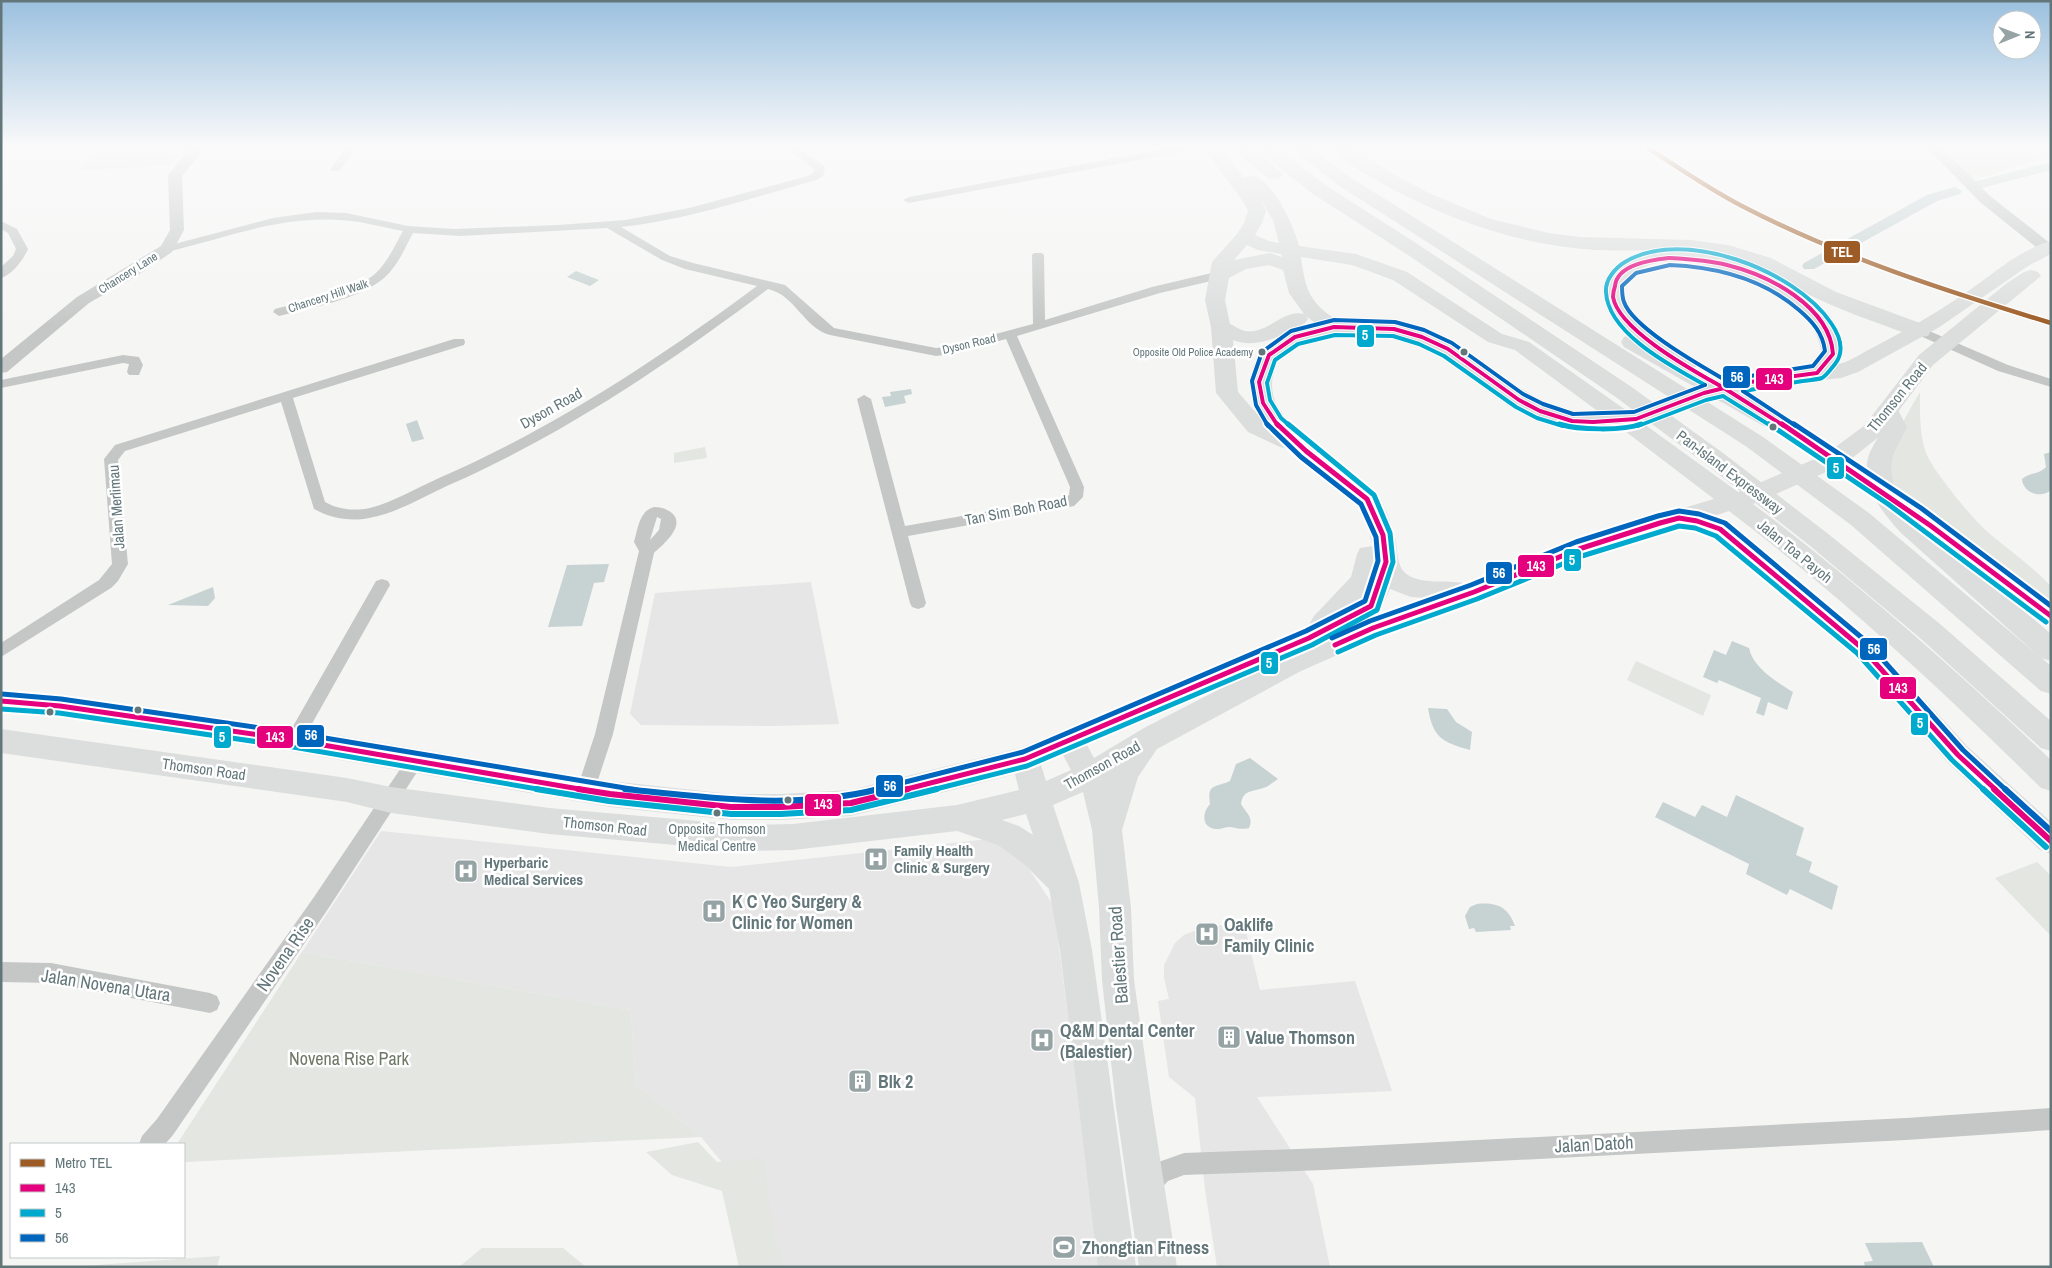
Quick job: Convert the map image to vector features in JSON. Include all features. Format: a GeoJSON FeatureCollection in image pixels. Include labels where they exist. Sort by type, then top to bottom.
{"type":"FeatureCollection","features":[{"type":"Feature","properties":{"kind":"highway"},"geometry":{"type":"LineString","coordinates":[[1324,207],[1405,254],[1522,346]]}},
{"type":"Feature","properties":{"kind":"highway","name":"Pan-Island Expressway"},"geometry":{"type":"LineString","coordinates":[[1343,207],[1405,254],[1625,393],[1715,459],[1818,539],[1930,631],[2051,739]]}},
{"type":"Feature","properties":{"kind":"highway"},"geometry":{"type":"LineString","coordinates":[[1393,207],[1798,436]]}},
{"type":"Feature","properties":{"kind":"highway"},"geometry":{"type":"LineString","coordinates":[[1407,207],[1755,442],[1860,519],[2051,684]]}},
{"type":"Feature","properties":{"kind":"highway"},"geometry":{"type":"LineString","coordinates":[[1446,207],[1477,221],[1508,231],[1541,238],[1580,242],[1675,244],[1726,251],[1762,262],[1800,289],[1928,325]]}},
{"type":"Feature","properties":{"kind":"highway"},"geometry":{"type":"LineString","coordinates":[[1888,411],[1895,427],[1881,457],[1880,481],[1893,508],[1910,527],[2051,650]]}},
{"type":"Feature","properties":{"kind":"main road"},"geometry":{"type":"LineString","coordinates":[[1255,207],[1257,211],[1253,223],[1244,237],[1222,262],[1215,300],[1220,327],[1227,393],[1281,453],[1316,474],[1350,500],[1360,518],[1371,548],[1363,581],[1309,638]]}},
{"type":"Feature","properties":{"kind":"main road"},"geometry":{"type":"LineString","coordinates":[[1220,327],[1242,338],[1268,334],[1294,322],[1298,281],[1286,228],[1274,207]]}},
{"type":"Feature","properties":{"kind":"main road"},"geometry":{"type":"LineString","coordinates":[[1244,237],[1265,246],[1298,281],[1334,327]]}},
{"type":"Feature","properties":{"kind":"main road"},"geometry":{"type":"LineString","coordinates":[[1,700],[60,706],[294,740],[610,794],[741,807],[851,804],[1025,759],[1309,638],[1371,606],[1386,562],[1383,535],[1367,499],[1306,451],[1275,423],[1263,403],[1260,382],[1268,356],[1295,337],[1334,327],[1394,328],[1422,337],[1448,349],[1519,400],[1540,411],[1572,421],[1593,422],[1636,419],[1704,393],[1743,383],[1840,371],[1851,367],[1928,325],[2014,266],[2049,253]]}},
{"type":"Feature","properties":{"kind":"main road","name":"Thomson Road"},"geometry":{"type":"LineString","coordinates":[[1,742],[347,790],[391,800],[568,823],[745,838],[793,837],[951,818],[1036,800],[1089,776],[1154,736],[1290,665],[1347,639],[1474,592],[1601,541],[1746,498],[1818,467],[1840,455],[1872,431],[1926,360],[2014,287],[2049,253]]}},
{"type":"Feature","properties":{"kind":"main road"},"geometry":{"type":"LineString","coordinates":[[1298,281],[1318,264],[1345,258]]}},
{"type":"Feature","properties":{"kind":"main road","name":"Jalan Toa Payoh"},"geometry":{"type":"LineString","coordinates":[[1298,281],[1345,258],[1366,263],[1400,276],[1495,338],[1522,346],[1622,418],[1797,550],[1977,707],[2051,779]]}},
{"type":"Feature","properties":{"kind":"main road"},"geometry":{"type":"LineString","coordinates":[[1816,373],[1833,354],[1832,342],[1821,322],[1805,304],[1800,289],[1733,266],[1686,258],[1669,258],[1635,263],[1618,277],[1614,285],[1613,295],[1617,306],[1624,316],[1635,328],[1664,352],[1733,393],[1879,488],[1964,548],[2051,616]]}},
{"type":"Feature","properties":{"kind":"main road"},"geometry":{"type":"LineString","coordinates":[[1220,275],[1241,264],[1270,260],[1298,281]]}},
{"type":"Feature","properties":{"kind":"main road"},"geometry":{"type":"LineString","coordinates":[[1256,427],[1306,451]]}},
{"type":"Feature","properties":{"kind":"main road"},"geometry":{"type":"LineString","coordinates":[[1679,518],[1697,521],[1720,529],[1862,648],[1958,755],[2051,841]]}},
{"type":"Feature","properties":{"kind":"main road"},"geometry":{"type":"LineString","coordinates":[[1386,562],[1398,581],[1411,588],[1474,592]]}},
{"type":"Feature","properties":{"kind":"main road"},"geometry":{"type":"LineString","coordinates":[[1107,830],[1118,789],[1126,771],[1135,755],[1154,736]]}},
{"type":"Feature","properties":{"kind":"main road","name":"Balestier Road"},"geometry":{"type":"LineString","coordinates":[[1070,740],[1097,791],[1107,830],[1115,908],[1118,980],[1158,1267]]}},
{"type":"Feature","properties":{"kind":"main road"},"geometry":{"type":"LineString","coordinates":[[347,790],[370,752]]}},
{"type":"Feature","properties":{"kind":"main road"},"geometry":{"type":"LineString","coordinates":[[1025,759],[1036,800],[1064,883],[1076,950],[1118,1267]]}},
{"type":"Feature","properties":{"kind":"main road"},"geometry":{"type":"LineString","coordinates":[[894,792],[951,818],[1008,835],[1034,854],[1064,883]]}},
{"type":"Feature","properties":{"kind":"street","name":"Chancery Lane"},"geometry":{"type":"LineString","coordinates":[[1,368],[83,300],[167,249],[178,230],[176,207]]}},
{"type":"Feature","properties":{"kind":"street"},"geometry":{"type":"LineString","coordinates":[[167,249],[263,224],[311,216],[338,216],[410,229],[466,232],[609,225],[683,213],[704,207]]}},
{"type":"Feature","properties":{"kind":"street"},"geometry":{"type":"LineString","coordinates":[[1995,207],[2049,253]]}},
{"type":"Feature","properties":{"kind":"street"},"geometry":{"type":"LineString","coordinates":[[1,224],[13,230],[22,249],[18,258],[1,274]]}},
{"type":"Feature","properties":{"kind":"street","name":"Dyson Road"},"geometry":{"type":"LineString","coordinates":[[609,225],[666,258],[688,266],[767,284],[792,294],[820,325],[842,335],[936,352],[952,350],[1039,326],[1156,290],[1220,275]]}},
{"type":"Feature","properties":{"kind":"street","name":"Chancery Hill Walk"},"geometry":{"type":"LineString","coordinates":[[279,312],[355,289],[374,280],[388,266],[410,229]]}},
{"type":"Feature","properties":{"kind":"street"},"geometry":{"type":"LineString","coordinates":[[1038,256],[1039,326]]}},
{"type":"Feature","properties":{"kind":"street","name":"Dyson Road"},"geometry":{"type":"LineString","coordinates":[[286,396],[319,505],[330,512],[347,514],[370,513],[477,468],[620,389],[675,352],[767,284]]}},
{"type":"Feature","properties":{"kind":"street"},"geometry":{"type":"LineString","coordinates":[[1928,325],[1947,343],[2003,368],[2051,383]]}},
{"type":"Feature","properties":{"kind":"street","name":"Tan Sim Boh Road"},"geometry":{"type":"LineString","coordinates":[[899,532],[1069,502],[1076,497],[1077,487],[1010,334]]}},
{"type":"Feature","properties":{"kind":"street","name":"Jalan Merlimau"},"geometry":{"type":"LineString","coordinates":[[1,651],[105,584],[117,570],[120,564],[111,459],[116,452],[126,445],[459,342]]}},
{"type":"Feature","properties":{"kind":"street"},"geometry":{"type":"LineString","coordinates":[[1,384],[122,359],[134,360],[136,365],[134,372]]}},
{"type":"Feature","properties":{"kind":"street"},"geometry":{"type":"LineString","coordinates":[[864,399],[918,603]]}},
{"type":"Feature","properties":{"kind":"street"},"geometry":{"type":"LineString","coordinates":[[586,789],[604,734],[647,551]]}},
{"type":"Feature","properties":{"kind":"street"},"geometry":{"type":"LineString","coordinates":[[294,740],[382,585]]}},
{"type":"Feature","properties":{"kind":"street","name":"Novena Rise"},"geometry":{"type":"LineString","coordinates":[[151,1143],[166,1128],[391,800],[415,761]]}},
{"type":"Feature","properties":{"kind":"street","name":"Jalan Novena Utara"},"geometry":{"type":"LineString","coordinates":[[1,972],[51,973],[210,1002]]}},
{"type":"Feature","properties":{"kind":"street","name":"Jalan Datoh"},"geometry":{"type":"LineString","coordinates":[[1146,1188],[1161,1172],[1184,1164],[1323,1159],[1630,1142],[1906,1130],[2051,1119]]}},
{"type":"Feature","properties":{"kind":"shaded area"},"geometry":{"type":"Polygon","coordinates":[[[576,271],[599,280],[590,286],[567,277],[576,271]]]}},
{"type":"Feature","properties":{"kind":"shaded area"},"geometry":{"type":"Polygon","coordinates":[[[911,389],[912,394],[904,396],[906,403],[885,407],[882,397],[891,396],[890,392],[911,389]]]}},
{"type":"Feature","properties":{"kind":"shaded area"},"geometry":{"type":"Polygon","coordinates":[[[417,420],[424,439],[412,442],[406,424],[417,420]]]}},
{"type":"Feature","properties":{"kind":"shaded area"},"geometry":{"type":"Polygon","coordinates":[[[2051,452],[2051,490],[2042,494],[2029,491],[2023,484],[2022,479],[2043,470],[2046,467],[2044,454],[2051,452]]]}},
{"type":"Feature","properties":{"kind":"shaded area"},"geometry":{"type":"Polygon","coordinates":[[[609,564],[604,582],[594,583],[582,626],[548,627],[567,565],[609,564]]]}},
{"type":"Feature","properties":{"kind":"shaded area"},"geometry":{"type":"Polygon","coordinates":[[[811,582],[839,724],[776,726],[641,725],[630,714],[655,593],[811,582]]]}},
{"type":"Feature","properties":{"kind":"shaded area"},"geometry":{"type":"Polygon","coordinates":[[[213,587],[215,598],[208,606],[168,605],[213,587]]]}},
{"type":"Feature","properties":{"kind":"shaded area"},"geometry":{"type":"Polygon","coordinates":[[[1732,641],[1749,648],[1751,655],[1760,668],[1793,692],[1787,710],[1768,702],[1764,716],[1756,713],[1761,698],[1719,680],[1717,683],[1703,677],[1714,650],[1726,655],[1732,641]]]}},
{"type":"Feature","properties":{"kind":"shaded area"},"geometry":{"type":"Polygon","coordinates":[[[1428,708],[1447,709],[1456,722],[1472,732],[1470,750],[1452,744],[1440,737],[1433,726],[1428,708]]]}},
{"type":"Feature","properties":{"kind":"shaded area"},"geometry":{"type":"Polygon","coordinates":[[[1250,758],[1278,779],[1267,787],[1248,792],[1242,799],[1241,804],[1251,821],[1249,828],[1230,827],[1218,829],[1209,826],[1206,824],[1204,816],[1210,804],[1211,789],[1230,781],[1236,764],[1250,758]]]}},
{"type":"Feature","properties":{"kind":"shaded area"},"geometry":{"type":"Polygon","coordinates":[[[1736,795],[1804,828],[1796,855],[1812,862],[1809,872],[1838,886],[1832,910],[1790,889],[1787,895],[1746,874],[1749,864],[1655,817],[1663,802],[1695,817],[1702,805],[1727,817],[1736,795]]]}},
{"type":"Feature","properties":{"kind":"shaded area"},"geometry":{"type":"Polygon","coordinates":[[[381,831],[731,867],[989,839],[1016,850],[1054,906],[1099,1267],[755,1267],[736,1179],[701,1137],[636,1085],[631,1010],[302,952],[381,831]]]}},
{"type":"Feature","properties":{"kind":"shaded area"},"geometry":{"type":"Polygon","coordinates":[[[1477,904],[1490,904],[1501,907],[1509,914],[1515,926],[1510,926],[1511,930],[1476,932],[1474,928],[1469,929],[1465,916],[1470,907],[1477,904]]]}},
{"type":"Feature","properties":{"kind":"shaded area"},"geometry":{"type":"Polygon","coordinates":[[[1244,923],[1260,990],[1355,981],[1392,1091],[1257,1097],[1313,1184],[1330,1267],[1217,1267],[1205,1189],[1195,1098],[1169,1077],[1158,1001],[1169,999],[1164,978],[1164,965],[1175,943],[1184,935],[1204,927],[1244,923]]]}},
{"type":"Feature","properties":{"kind":"shaded area"},"geometry":{"type":"Polygon","coordinates":[[[1922,1242],[1934,1267],[1865,1267],[1864,1262],[1873,1261],[1865,1243],[1922,1242]]]}},
{"type":"Feature","properties":{"kind":"green space"},"geometry":{"type":"Polygon","coordinates":[[[1920,392],[1922,438],[1930,461],[1983,528],[2051,586],[2051,605],[1891,483],[1890,470],[1893,446],[1902,424],[1920,392]]]}},
{"type":"Feature","properties":{"kind":"green space"},"geometry":{"type":"Polygon","coordinates":[[[705,447],[707,458],[674,463],[674,453],[705,447]]]}},
{"type":"Feature","properties":{"kind":"green space"},"geometry":{"type":"Polygon","coordinates":[[[1636,661],[1711,695],[1703,716],[1627,680],[1636,661]]]}},
{"type":"Feature","properties":{"kind":"green space"},"geometry":{"type":"Polygon","coordinates":[[[2037,862],[2051,876],[2051,936],[1995,878],[2037,862]]]}},
{"type":"Feature","properties":{"kind":"green space","name":"Novena Rise Park"},"geometry":{"type":"Polygon","coordinates":[[[302,952],[631,1010],[636,1085],[701,1137],[185,1162],[185,1143],[178,1143],[302,952]]]}},
{"type":"Feature","properties":{"kind":"green space"},"geometry":{"type":"Polygon","coordinates":[[[698,1142],[717,1162],[763,1158],[774,1237],[784,1267],[739,1267],[722,1191],[672,1175],[646,1152],[698,1142]]]}},
{"type":"Feature","properties":{"kind":"green space"},"geometry":{"type":"Polygon","coordinates":[[[482,1248],[563,1248],[586,1267],[459,1267],[482,1248]]]}},
{"type":"Feature","properties":{"kind":"green space"},"geometry":{"type":"Polygon","coordinates":[[[220,1256],[217,1267],[83,1267],[83,1266],[220,1256]]]}},
{"type":"Feature","properties":{"kind":"waterway"},"geometry":{"type":"LineString","coordinates":[[1809,266],[1915,207]]}},
{"type":"Feature","properties":{"kind":"metro line","name":"TEL"},"geometry":{"type":"LineString","coordinates":[[1744,207],[1817,241],[1894,272],[2051,323]]}},
{"type":"Feature","properties":{"kind":"transit line","name":"5"},"geometry":{"type":"LineString","coordinates":[[1705,385],[1653,354],[1629,334],[1611,310],[1607,298],[1607,282],[1619,266],[1633,257],[1649,252],[1686,250],[1720,255],[1747,262],[1771,272],[1793,285],[1804,293],[1830,320],[1840,339],[1841,352],[1836,363],[1822,378],[1743,391]]}},
{"type":"Feature","properties":{"kind":"transit line","name":"143"},"geometry":{"type":"LineString","coordinates":[[1669,258],[1708,261],[1727,265],[1745,270],[1780,286],[1796,297],[1820,319],[1829,335],[1833,354],[1817,373],[1743,383],[1724,388],[1653,344],[1620,312],[1613,297],[1615,282],[1625,271],[1639,264],[1669,258]]}},
{"type":"Feature","properties":{"kind":"transit line","name":"56"},"geometry":{"type":"LineString","coordinates":[[1670,265],[1707,268],[1725,272],[1742,277],[1775,292],[1791,303],[1812,323],[1821,336],[1825,351],[1813,366],[1725,380],[1659,338],[1638,320],[1624,302],[1622,286],[1636,273],[1670,265]]}},
{"type":"Feature","properties":{"kind":"transit line","name":"56"},"geometry":{"type":"LineString","coordinates":[[2,694],[61,699],[295,733],[611,787],[731,800],[781,800],[850,796],[1023,752],[1306,631],[1365,601],[1378,561],[1376,537],[1361,504],[1301,457],[1270,429],[1256,405],[1252,381],[1262,352],[1291,331],[1334,320],[1395,322],[1424,330],[1452,343],[1523,394],[1543,404],[1573,414],[1634,412],[1705,385]]}},
{"type":"Feature","properties":{"kind":"transit line","name":"143"},"geometry":{"type":"LineString","coordinates":[[1,701],[60,706],[294,740],[610,794],[731,807],[781,807],[851,803],[1025,759],[1309,638],[1371,606],[1386,562],[1383,535],[1367,499],[1306,451],[1275,423],[1263,403],[1259,382],[1269,355],[1295,337],[1334,327],[1394,329],[1422,337],[1448,349],[1519,400],[1540,411],[1572,421],[1593,422],[1636,419],[1704,393],[1724,388]]}},
{"type":"Feature","properties":{"kind":"transit line","name":"5"},"geometry":{"type":"LineString","coordinates":[[1,709],[59,713],[293,747],[609,801],[731,814],[781,814],[851,810],[1027,766],[1312,645],[1377,610],[1393,562],[1390,533],[1374,495],[1311,445],[1281,418],[1270,400],[1267,383],[1275,360],[1298,344],[1335,335],[1393,336],[1419,344],[1444,356],[1516,407],[1537,418],[1571,428],[1594,429],[1637,426],[1706,400],[1723,396],[1807,449],[1888,504],[2046,622]]}},
{"type":"Feature","properties":{"kind":"transit line","name":"143"},"geometry":{"type":"LineString","coordinates":[[1724,388],[1808,441],[1891,497],[1972,555],[2051,616]]}},
{"type":"Feature","properties":{"kind":"transit line","name":"56"},"geometry":{"type":"LineString","coordinates":[[1743,391],[1921,508],[2051,606]]}},
{"type":"Feature","properties":{"kind":"transit line","name":"56"},"geometry":{"type":"LineString","coordinates":[[1332,638],[1370,621],[1471,585],[1576,542],[1679,511],[1699,514],[1725,523],[1867,642],[1963,750],[2051,831]]}},
{"type":"Feature","properties":{"kind":"transit line","name":"143"},"geometry":{"type":"LineString","coordinates":[[1335,645],[1373,628],[1474,592],[1579,549],[1679,518],[1697,521],[1720,529],[1862,648],[1958,755],[2051,841]]}},
{"type":"Feature","properties":{"kind":"transit line","name":"5"},"geometry":{"type":"LineString","coordinates":[[1338,652],[1376,635],[1477,599],[1582,556],[1679,526],[1695,528],[1716,536],[1857,653],[1952,760],[2046,847]]}},
{"type":"Feature","properties":{"kind":"place","name":"Opposite Old Police Academy"},"geometry":{"type":"Point","coordinates":[1262,352]}},
{"type":"Feature","properties":{"kind":"place","name":"Opposite Thomson Medical Centre"},"geometry":{"type":"Point","coordinates":[717,813]}},
{"type":"Feature","properties":{"kind":"place","name":"Family Health Clinic & Surgery"},"geometry":{"type":"Point","coordinates":[876,859]}},
{"type":"Feature","properties":{"kind":"place","name":"Hyperbaric Medical Services"},"geometry":{"type":"Point","coordinates":[466,871]}},
{"type":"Feature","properties":{"kind":"place","name":"K C Yeo Surgery & Clinic for Women"},"geometry":{"type":"Point","coordinates":[714,911]}},
{"type":"Feature","properties":{"kind":"place","name":"Oaklife Family Clinic"},"geometry":{"type":"Point","coordinates":[1207,934]}},
{"type":"Feature","properties":{"kind":"place","name":"Value Thomson"},"geometry":{"type":"Point","coordinates":[1229,1037]}},
{"type":"Feature","properties":{"kind":"place","name":"Q&M Dental Center (Balestier)"},"geometry":{"type":"Point","coordinates":[1042,1040]}},
{"type":"Feature","properties":{"kind":"place","name":"Blk 2"},"geometry":{"type":"Point","coordinates":[860,1081]}},
{"type":"Feature","properties":{"kind":"place","name":"Zhongtian Fitness"},"geometry":{"type":"Point","coordinates":[1064,1247]}}]}
